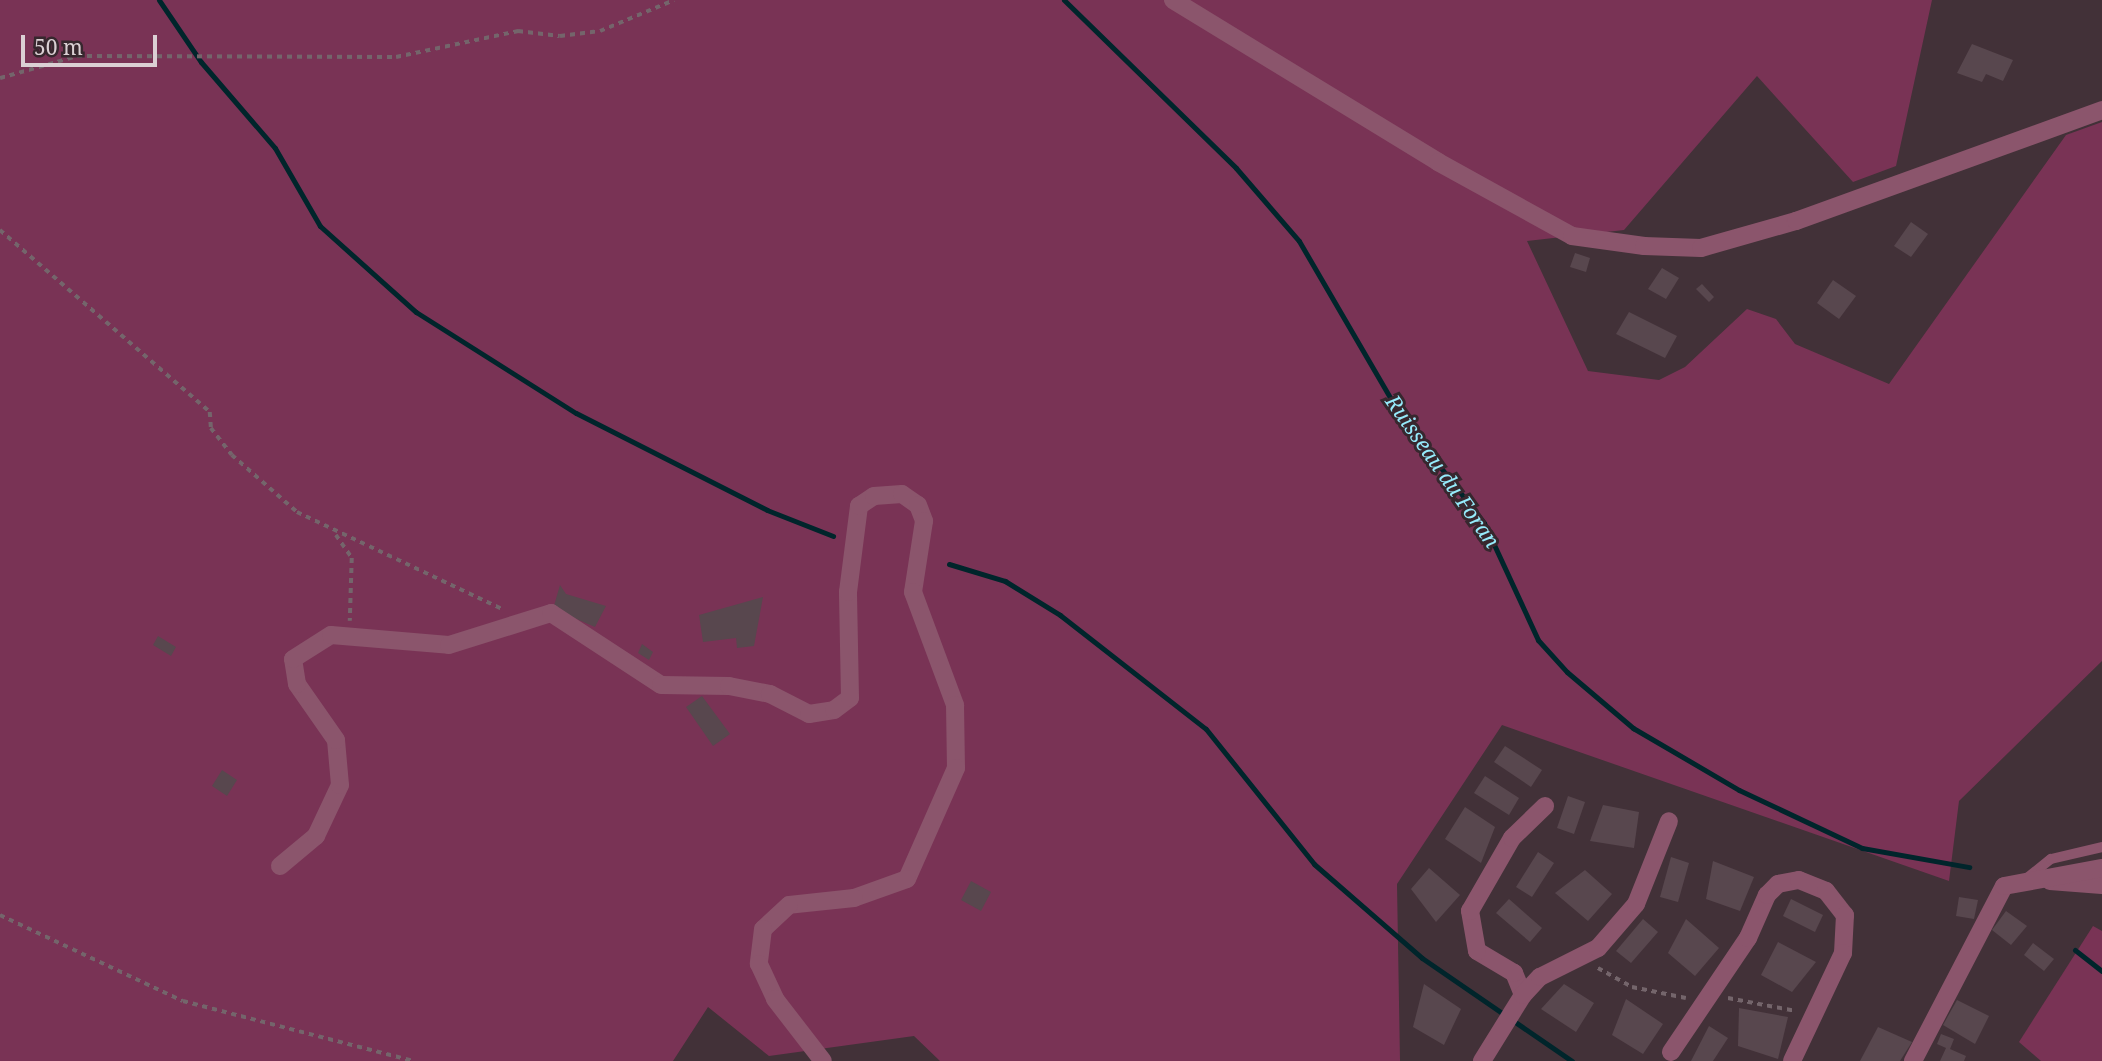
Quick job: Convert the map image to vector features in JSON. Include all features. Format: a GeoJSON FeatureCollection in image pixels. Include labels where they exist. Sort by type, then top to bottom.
{"type":"FeatureCollection","features":[{"type":"Feature","properties":{"kind":"street"},"geometry":{"type":"LineString","coordinates":[[1173,0],[1438,162],[1572,236],[1644,246],[1701,248],[1796,221],[2102,110]]}},
{"type":"Feature","properties":{"kind":"street"},"geometry":{"type":"LineString","coordinates":[[280,866],[316,836],[340,785],[336,740],[297,684],[293,659],[331,635],[449,645],[551,613],[661,685],[729,686],[770,694],[809,714],[834,710],[850,698],[848,592],[859,506],[874,496],[902,494],[918,505],[924,522],[913,592],[955,705],[956,768],[907,879],[854,898],[789,905],[763,929],[759,964],[775,999],[823,1061]]}},
{"type":"Feature","properties":{"kind":"street"},"geometry":{"type":"LineString","coordinates":[[1518,1002],[1514,973],[1477,951],[1470,911],[1512,838],[1545,806]]}},
{"type":"Feature","properties":{"kind":"street"},"geometry":{"type":"LineString","coordinates":[[1482,1061],[1518,1002],[1541,977],[1581,959],[1636,904],[1669,821]]}},
{"type":"Feature","properties":{"kind":"street"},"geometry":{"type":"LineString","coordinates":[[1913,1061],[2004,886],[2026,879],[2102,868]]}},
{"type":"Feature","properties":{"kind":"street"},"geometry":{"type":"LineString","coordinates":[[2026,879],[2102,885]]}},
{"type":"Feature","properties":{"kind":"street"},"geometry":{"type":"LineString","coordinates":[[1671,1052],[1778,884],[1800,880],[1826,891],[1845,915],[1843,953],[1792,1061]]}},
{"type":"Feature","properties":{"kind":"lane"},"geometry":{"type":"LineString","coordinates":[[2026,879],[2051,859],[2102,847]]}},
{"type":"Feature","properties":{"kind":"path"},"geometry":{"type":"LineString","coordinates":[[0,78],[77,56],[191,59],[396,57],[518,31],[560,36],[600,31],[674,0]]}},
{"type":"Feature","properties":{"kind":"path"},"geometry":{"type":"LineString","coordinates":[[0,230],[210,412],[211,428],[262,484],[335,533],[481,603],[532,619]]}},
{"type":"Feature","properties":{"kind":"path"},"geometry":{"type":"LineString","coordinates":[[335,533],[352,558],[351,637]]}},
{"type":"Feature","properties":{"kind":"path"},"geometry":{"type":"LineString","coordinates":[[0,915],[183,1001],[413,1061]]}},
{"type":"Feature","properties":{"kind":"path"},"geometry":{"type":"LineString","coordinates":[[1581,959],[1632,987],[1702,1000],[1757,1000],[1803,1013]]}},
{"type":"Feature","properties":{"kind":"shaded area"},"geometry":{"type":"Polygon","coordinates":[[[0,0],[1932,0],[1896,166],[1853,182],[1757,76],[1624,230],[1527,241],[1588,371],[1659,380],[1685,367],[1747,309],[1776,319],[1795,344],[1889,384],[2066,135],[2102,122],[2102,661],[1959,801],[1949,881],[1502,725],[1397,884],[1400,1061],[940,1061],[914,1036],[769,1056],[708,1007],[673,1061],[0,1061],[0,0]]]}},
{"type":"Feature","properties":{"kind":"shaded area"},"geometry":{"type":"Polygon","coordinates":[[[2093,926],[2102,931],[2102,1061],[2041,1061],[2019,1042],[2093,926]]]}},
{"type":"Feature","properties":{"kind":"building"},"geometry":{"type":"Polygon","coordinates":[[[1972,44],[2013,60],[2003,81],[1986,74],[1982,82],[1957,73],[1972,44]]]}},
{"type":"Feature","properties":{"kind":"building"},"geometry":{"type":"Polygon","coordinates":[[[1911,222],[1928,234],[1911,257],[1894,246],[1911,222]]]}},
{"type":"Feature","properties":{"kind":"building"},"geometry":{"type":"Polygon","coordinates":[[[1575,253],[1590,258],[1586,272],[1570,267],[1575,253]]]}},
{"type":"Feature","properties":{"kind":"building"},"geometry":{"type":"Polygon","coordinates":[[[1662,268],[1679,278],[1666,299],[1648,289],[1662,268]]]}},
{"type":"Feature","properties":{"kind":"building"},"geometry":{"type":"Polygon","coordinates":[[[1833,280],[1856,296],[1839,319],[1817,303],[1833,280]]]}},
{"type":"Feature","properties":{"kind":"building"},"geometry":{"type":"Polygon","coordinates":[[[1702,284],[1714,297],[1709,302],[1696,289],[1702,284]]]}},
{"type":"Feature","properties":{"kind":"building"},"geometry":{"type":"Polygon","coordinates":[[[1629,312],[1677,336],[1665,358],[1616,334],[1629,312]]]}},
{"type":"Feature","properties":{"kind":"building"},"geometry":{"type":"Polygon","coordinates":[[[560,585],[566,594],[606,606],[595,627],[553,609],[560,585]]]}},
{"type":"Feature","properties":{"kind":"building"},"geometry":{"type":"Polygon","coordinates":[[[763,597],[754,646],[737,648],[736,638],[703,642],[699,615],[763,597]]]}},
{"type":"Feature","properties":{"kind":"building"},"geometry":{"type":"Polygon","coordinates":[[[158,636],[176,647],[171,656],[153,645],[158,636]]]}},
{"type":"Feature","properties":{"kind":"building"},"geometry":{"type":"Polygon","coordinates":[[[642,644],[653,652],[649,660],[638,653],[642,644]]]}},
{"type":"Feature","properties":{"kind":"building"},"geometry":{"type":"Polygon","coordinates":[[[702,696],[730,734],[713,746],[686,707],[702,696]]]}},
{"type":"Feature","properties":{"kind":"building"},"geometry":{"type":"Polygon","coordinates":[[[1505,746],[1542,770],[1531,787],[1494,762],[1505,746]]]}},
{"type":"Feature","properties":{"kind":"building"},"geometry":{"type":"Polygon","coordinates":[[[222,770],[237,780],[227,796],[212,786],[222,770]]]}},
{"type":"Feature","properties":{"kind":"building"},"geometry":{"type":"Polygon","coordinates":[[[1485,776],[1519,798],[1509,815],[1474,793],[1485,776]]]}},
{"type":"Feature","properties":{"kind":"building"},"geometry":{"type":"Polygon","coordinates":[[[1568,796],[1585,802],[1574,834],[1557,828],[1568,796]]]}},
{"type":"Feature","properties":{"kind":"building"},"geometry":{"type":"Polygon","coordinates":[[[1603,805],[1639,812],[1634,848],[1590,841],[1603,805]]]}},
{"type":"Feature","properties":{"kind":"building"},"geometry":{"type":"Polygon","coordinates":[[[1465,807],[1495,827],[1481,863],[1445,839],[1465,807]]]}},
{"type":"Feature","properties":{"kind":"building"},"geometry":{"type":"Polygon","coordinates":[[[1538,852],[1554,863],[1532,897],[1516,887],[1538,852]]]}},
{"type":"Feature","properties":{"kind":"building"},"geometry":{"type":"Polygon","coordinates":[[[1671,857],[1689,863],[1678,902],[1660,897],[1671,857]]]}},
{"type":"Feature","properties":{"kind":"building"},"geometry":{"type":"Polygon","coordinates":[[[1713,861],[1754,877],[1740,911],[1706,899],[1713,861]]]}},
{"type":"Feature","properties":{"kind":"building"},"geometry":{"type":"Polygon","coordinates":[[[1429,868],[1460,895],[1436,922],[1411,889],[1429,868]]]}},
{"type":"Feature","properties":{"kind":"building"},"geometry":{"type":"Polygon","coordinates":[[[1585,870],[1612,894],[1588,921],[1555,893],[1585,870]]]}},
{"type":"Feature","properties":{"kind":"building"},"geometry":{"type":"Polygon","coordinates":[[[971,881],[991,892],[981,911],[961,900],[971,881]]]}},
{"type":"Feature","properties":{"kind":"building"},"geometry":{"type":"Polygon","coordinates":[[[1959,897],[1978,900],[1974,919],[1956,916],[1959,897]]]}},
{"type":"Feature","properties":{"kind":"building"},"geometry":{"type":"Polygon","coordinates":[[[1509,899],[1542,928],[1530,942],[1496,913],[1509,899]]]}},
{"type":"Feature","properties":{"kind":"building"},"geometry":{"type":"Polygon","coordinates":[[[1791,899],[1823,915],[1815,932],[1783,916],[1791,899]]]}},
{"type":"Feature","properties":{"kind":"building"},"geometry":{"type":"Polygon","coordinates":[[[2006,911],[2027,926],[2011,945],[1992,930],[2006,911]]]}},
{"type":"Feature","properties":{"kind":"building"},"geometry":{"type":"Polygon","coordinates":[[[1643,919],[1658,932],[1631,963],[1616,951],[1643,919]]]}},
{"type":"Feature","properties":{"kind":"building"},"geometry":{"type":"Polygon","coordinates":[[[1686,919],[1719,948],[1695,976],[1668,953],[1686,919]]]}},
{"type":"Feature","properties":{"kind":"building"},"geometry":{"type":"Polygon","coordinates":[[[1778,942],[1816,962],[1792,992],[1761,975],[1778,942]]]}},
{"type":"Feature","properties":{"kind":"building"},"geometry":{"type":"Polygon","coordinates":[[[2033,943],[2054,959],[2044,971],[2024,955],[2033,943]]]}},
{"type":"Feature","properties":{"kind":"building"},"geometry":{"type":"Polygon","coordinates":[[[1424,984],[1461,1009],[1444,1045],[1413,1027],[1424,984]]]}},
{"type":"Feature","properties":{"kind":"building"},"geometry":{"type":"Polygon","coordinates":[[[1564,984],[1594,1003],[1576,1032],[1541,1009],[1564,984]]]}},
{"type":"Feature","properties":{"kind":"building"},"geometry":{"type":"Polygon","coordinates":[[[1626,999],[1663,1024],[1643,1054],[1612,1035],[1626,999]]]}},
{"type":"Feature","properties":{"kind":"building"},"geometry":{"type":"Polygon","coordinates":[[[1957,1000],[1989,1016],[1975,1044],[1943,1025],[1957,1000]]]}},
{"type":"Feature","properties":{"kind":"building"},"geometry":{"type":"Polygon","coordinates":[[[1739,1008],[1788,1017],[1778,1059],[1738,1046],[1739,1008]]]}},
{"type":"Feature","properties":{"kind":"building"},"geometry":{"type":"Polygon","coordinates":[[[1709,1026],[1728,1038],[1713,1061],[1691,1061],[1709,1026]]]}},
{"type":"Feature","properties":{"kind":"building"},"geometry":{"type":"Polygon","coordinates":[[[1878,1027],[1912,1042],[1900,1061],[1860,1061],[1878,1027]]]}},
{"type":"Feature","properties":{"kind":"building"},"geometry":{"type":"Polygon","coordinates":[[[1941,1034],[1954,1039],[1950,1049],[1966,1056],[1964,1061],[1940,1061],[1946,1048],[1937,1044],[1941,1034]]]}},
{"type":"Feature","properties":{"kind":"waterway"},"geometry":{"type":"LineString","coordinates":[[159,0],[201,62],[275,148],[320,226],[416,312],[576,413],[767,510],[833,536]]}},
{"type":"Feature","properties":{"kind":"waterway","name":"Ruisseau du Foran"},"geometry":{"type":"LineString","coordinates":[[1064,0],[1236,168],[1299,241],[1402,418],[1484,523],[1538,640],[1567,672],[1633,728],[1739,790],[1862,848],[1969,867]]}},
{"type":"Feature","properties":{"kind":"waterway"},"geometry":{"type":"LineString","coordinates":[[949,564],[1005,581],[1060,615],[1206,729],[1314,864],[1422,958],[1572,1061]]}},
{"type":"Feature","properties":{"kind":"waterway","name":"Ruisseau du Foran"},"geometry":{"type":"LineString","coordinates":[[2075,950],[2102,971]]}}]}
